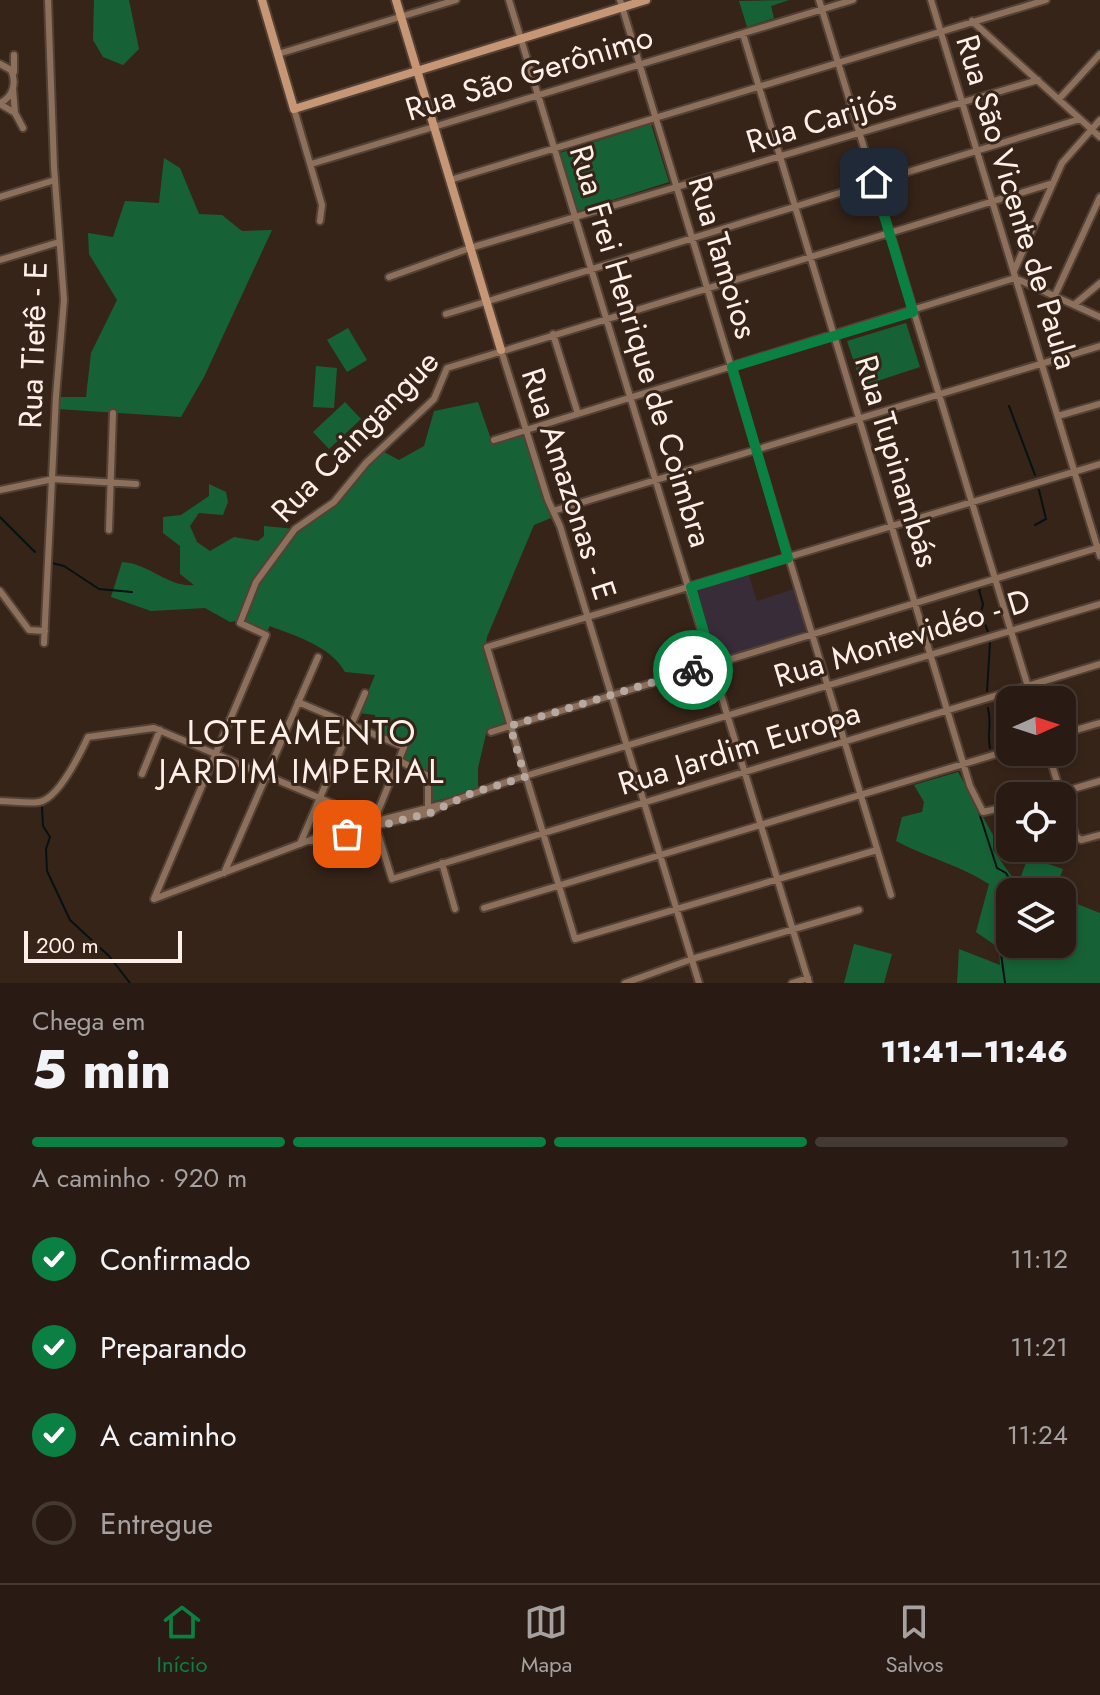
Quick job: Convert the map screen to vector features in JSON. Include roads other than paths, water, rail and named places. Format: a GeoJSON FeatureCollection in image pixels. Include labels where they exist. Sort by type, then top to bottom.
{"type":"FeatureCollection","features":[{"type":"Feature","properties":{"kind":"street","name":"Rua Tietê - E"},"geometry":{"type":"LineString","coordinates":[[44,643],[64,300],[55,180],[48,0]]}},
{"type":"Feature","properties":{"kind":"street"},"geometry":{"type":"LineString","coordinates":[[262,0],[322,205],[320,221]]}},
{"type":"Feature","properties":{"kind":"street","name":"Rua Amazonas - E"},"geometry":{"type":"LineString","coordinates":[[396,0],[486,302],[588,618],[699,983]]}},
{"type":"Feature","properties":{"kind":"street"},"geometry":{"type":"LineString","coordinates":[[278,54],[456,0]]}},
{"type":"Feature","properties":{"kind":"street","name":"Rua Frei Henrique de Coimbra"},"geometry":{"type":"LineString","coordinates":[[509,0],[691,587],[808,980]]}},
{"type":"Feature","properties":{"kind":"street"},"geometry":{"type":"LineString","coordinates":[[294,109],[621,4],[646,0]]}},
{"type":"Feature","properties":{"kind":"street"},"geometry":{"type":"LineString","coordinates":[[819,0],[1027,686]]}},
{"type":"Feature","properties":{"kind":"street","name":"Rua São Gerônimo"},"geometry":{"type":"LineString","coordinates":[[311,164],[853,0]]}},
{"type":"Feature","properties":{"kind":"street","name":"Rua São Vicente de Paula"},"geometry":{"type":"LineString","coordinates":[[931,0],[1100,556]]}},
{"type":"Feature","properties":{"kind":"street"},"geometry":{"type":"LineString","coordinates":[[450,180],[1046,0]]}},
{"type":"Feature","properties":{"kind":"street","name":"Rua Tamoios"},"geometry":{"type":"LineString","coordinates":[[621,4],[891,895]]}},
{"type":"Feature","properties":{"kind":"street"},"geometry":{"type":"LineString","coordinates":[[972,21],[1100,137]]}},
{"type":"Feature","properties":{"kind":"street","name":"Rua Tupinambás"},"geometry":{"type":"LineString","coordinates":[[743,34],[963,764],[983,812],[996,809]]}},
{"type":"Feature","properties":{"kind":"street"},"geometry":{"type":"LineString","coordinates":[[1059,99],[1100,54]]}},
{"type":"Feature","properties":{"kind":"street"},"geometry":{"type":"LineString","coordinates":[[14,76],[11,70],[0,64],[14,55],[15,113],[23,128]]}},
{"type":"Feature","properties":{"kind":"street","name":"Rua Carijós"},"geometry":{"type":"LineString","coordinates":[[389,277],[470,248],[1038,80]]}},
{"type":"Feature","properties":{"kind":"street"},"geometry":{"type":"LineString","coordinates":[[0,103],[8,100],[13,89]]}},
{"type":"Feature","properties":{"kind":"street"},"geometry":{"type":"LineString","coordinates":[[0,103],[15,113]]}},
{"type":"Feature","properties":{"kind":"street"},"geometry":{"type":"LineString","coordinates":[[446,314],[1080,119]]}},
{"type":"Feature","properties":{"kind":"street"},"geometry":{"type":"LineString","coordinates":[[1014,275],[1062,163],[1100,120]]}},
{"type":"Feature","properties":{"kind":"street"},"geometry":{"type":"LineString","coordinates":[[0,197],[55,180]]}},
{"type":"Feature","properties":{"kind":"street","name":"Rua Caingangue"},"geometry":{"type":"LineString","coordinates":[[216,753],[266,635],[240,623],[256,582],[295,529],[334,502],[366,463],[434,399],[447,368],[1053,183]]}},
{"type":"Feature","properties":{"kind":"street"},"geometry":{"type":"LineString","coordinates":[[1055,295],[1100,197]]}},
{"type":"Feature","properties":{"kind":"street"},"geometry":{"type":"LineString","coordinates":[[0,260],[59,242]]}},
{"type":"Feature","properties":{"kind":"street"},"geometry":{"type":"LineString","coordinates":[[494,440],[913,312],[1014,275],[1100,317]]}},
{"type":"Feature","properties":{"kind":"street"},"geometry":{"type":"LineString","coordinates":[[1075,304],[1100,283]]}},
{"type":"Feature","properties":{"kind":"street"},"geometry":{"type":"LineString","coordinates":[[553,334],[578,414]]}},
{"type":"Feature","properties":{"kind":"street"},"geometry":{"type":"LineString","coordinates":[[553,511],[1100,346]]}},
{"type":"Feature","properties":{"kind":"street"},"geometry":{"type":"LineString","coordinates":[[1058,416],[1100,404]]}},
{"type":"Feature","properties":{"kind":"street"},"geometry":{"type":"LineString","coordinates":[[109,530],[113,413]]}},
{"type":"Feature","properties":{"kind":"street"},"geometry":{"type":"LineString","coordinates":[[877,850],[575,939],[487,647],[1100,464]]}},
{"type":"Feature","properties":{"kind":"street"},"geometry":{"type":"LineString","coordinates":[[0,490],[53,479],[136,484]]}},
{"type":"Feature","properties":{"kind":"street"},"geometry":{"type":"LineString","coordinates":[[491,732],[1099,547]]}},
{"type":"Feature","properties":{"kind":"street"},"geometry":{"type":"LineString","coordinates":[[0,591],[29,630],[45,631]]}},
{"type":"Feature","properties":{"kind":"street","name":"Rua Montevidéo - D"},"geometry":{"type":"LineString","coordinates":[[374,824],[1100,604]]}},
{"type":"Feature","properties":{"kind":"street"},"geometry":{"type":"LineString","coordinates":[[224,873],[318,657]]}},
{"type":"Feature","properties":{"kind":"street","name":"Rua Jardim Europa"},"geometry":{"type":"LineString","coordinates":[[1027,686],[1100,664]]}},
{"type":"Feature","properties":{"kind":"street"},"geometry":{"type":"LineString","coordinates":[[299,845],[365,693]]}},
{"type":"Feature","properties":{"kind":"street","name":"Rua Jardim Europa"},"geometry":{"type":"LineString","coordinates":[[374,824],[392,879],[996,695]]}},
{"type":"Feature","properties":{"kind":"street"},"geometry":{"type":"LineString","coordinates":[[0,801],[37,803],[46,800],[71,769],[88,737],[157,729],[374,824],[404,747],[298,702]]}},
{"type":"Feature","properties":{"kind":"street"},"geometry":{"type":"LineString","coordinates":[[1076,730],[1100,723]]}},
{"type":"Feature","properties":{"kind":"street"},"geometry":{"type":"LineString","coordinates":[[142,774],[157,729]]}},
{"type":"Feature","properties":{"kind":"street","name":"Rua Montevidéo - D"},"geometry":{"type":"LineString","coordinates":[[216,753],[154,899],[311,841],[430,813],[444,804]]}},
{"type":"Feature","properties":{"kind":"street"},"geometry":{"type":"LineString","coordinates":[[484,908],[996,754]]}},
{"type":"Feature","properties":{"kind":"street"},"geometry":{"type":"LineString","coordinates":[[398,760],[428,776],[428,807]]}},
{"type":"Feature","properties":{"kind":"street"},"geometry":{"type":"LineString","coordinates":[[1076,790],[1100,781]]}},
{"type":"Feature","properties":{"kind":"street"},"geometry":{"type":"LineString","coordinates":[[1076,836],[1081,840],[1100,835]]}},
{"type":"Feature","properties":{"kind":"street"},"geometry":{"type":"LineString","coordinates":[[442,863],[455,909]]}},
{"type":"Feature","properties":{"kind":"street"},"geometry":{"type":"LineString","coordinates":[[625,982],[859,910]]}},
{"type":"Feature","properties":{"kind":"street"},"geometry":{"type":"LineString","coordinates":[[792,983],[808,980]]}},
{"type":"Feature","properties":{"kind":"waterway"},"geometry":{"type":"LineString","coordinates":[[1009,406],[1035,475]]}},
{"type":"Feature","properties":{"kind":"waterway"},"geometry":{"type":"LineString","coordinates":[[1035,525],[1046,519],[1039,490]]}},
{"type":"Feature","properties":{"kind":"waterway"},"geometry":{"type":"LineString","coordinates":[[0,517],[35,552]]}},
{"type":"Feature","properties":{"kind":"waterway"},"geometry":{"type":"LineString","coordinates":[[52,563],[64,566],[99,589],[132,592]]}},
{"type":"Feature","properties":{"kind":"waterway"},"geometry":{"type":"LineString","coordinates":[[983,586],[979,590],[983,604],[981,613],[988,632]]}},
{"type":"Feature","properties":{"kind":"waterway"},"geometry":{"type":"LineString","coordinates":[[987,691],[990,643]]}},
{"type":"Feature","properties":{"kind":"waterway"},"geometry":{"type":"LineString","coordinates":[[988,708],[990,748]]}},
{"type":"Feature","properties":{"kind":"waterway"},"geometry":{"type":"LineString","coordinates":[[976,803],[997,868],[1006,873],[1013,885],[1006,910],[996,917],[1005,983]]}},
{"type":"Feature","properties":{"kind":"waterway"},"geometry":{"type":"LineString","coordinates":[[42,807],[43,826],[50,837],[46,849],[47,871],[70,920],[109,956],[130,983]]}},
{"type":"Feature","properties":{"kind":"district","name":"LOTEAMENTO JARDIM IMPERIAL"},"geometry":{"type":"Point","coordinates":[302,752]}}]}
